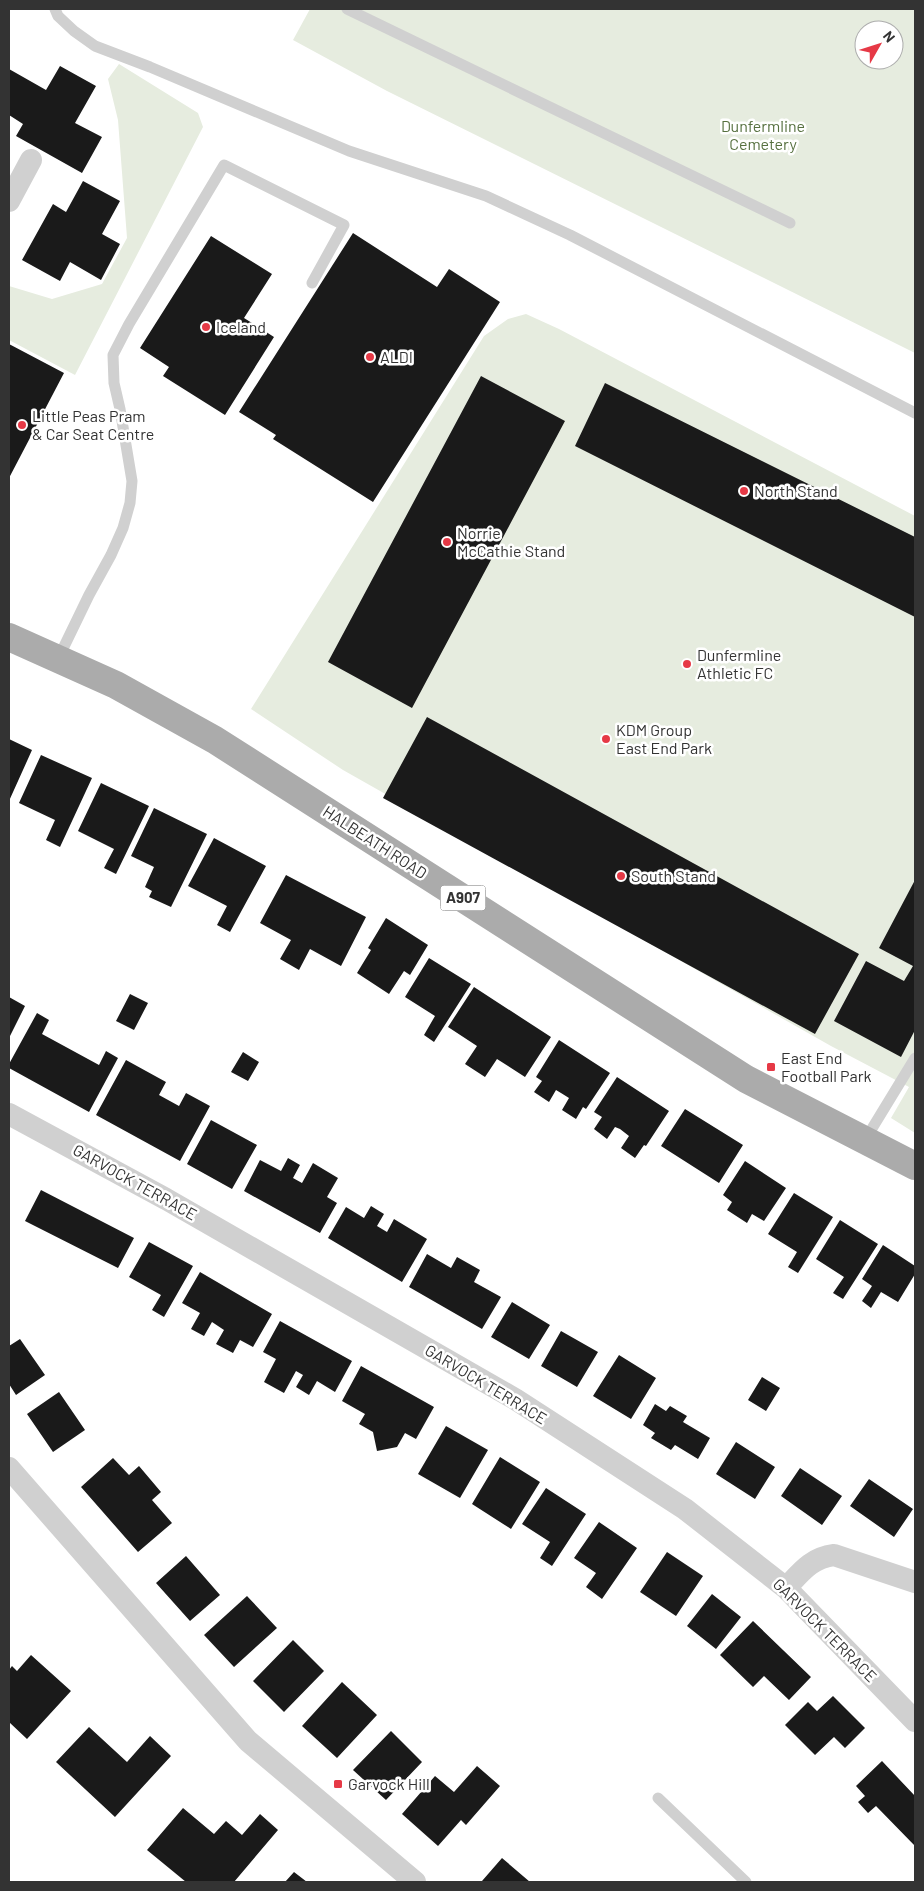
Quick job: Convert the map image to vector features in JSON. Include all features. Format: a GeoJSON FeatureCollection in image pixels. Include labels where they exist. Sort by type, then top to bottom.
{"type":"FeatureCollection","features":[{"type":"Feature","properties":{"kind":"main road","name":"HALBEATH ROAD"},"geometry":{"type":"LineString","coordinates":[[9,637],[116,685],[215,740],[746,1079],[915,1166]]}},
{"type":"Feature","properties":{"kind":"street"},"geometry":{"type":"LineString","coordinates":[[11,192],[31,160]]}},
{"type":"Feature","properties":{"kind":"street","name":"GARVOCK TERRACE"},"geometry":{"type":"LineString","coordinates":[[9,1114],[166,1199],[515,1399],[685,1509],[786,1588],[915,1721]]}},
{"type":"Feature","properties":{"kind":"street"},"geometry":{"type":"LineString","coordinates":[[9,1468],[248,1742],[415,1882]]}},
{"type":"Feature","properties":{"kind":"street"},"geometry":{"type":"LineString","coordinates":[[786,1588],[812,1561],[824,1556],[834,1555],[915,1582]]}},
{"type":"Feature","properties":{"kind":"lane"},"geometry":{"type":"LineString","coordinates":[[55,9],[58,16],[95,46],[350,151],[486,196],[570,235],[915,413]]}},
{"type":"Feature","properties":{"kind":"lane"},"geometry":{"type":"LineString","coordinates":[[347,9],[790,223]]}},
{"type":"Feature","properties":{"kind":"lane"},"geometry":{"type":"LineString","coordinates":[[58,659],[111,555],[123,528],[130,504],[132,481],[114,383],[112,355],[224,165],[344,224],[312,283]]}},
{"type":"Feature","properties":{"kind":"lane"},"geometry":{"type":"LineString","coordinates":[[865,1140],[915,1058]]}},
{"type":"Feature","properties":{"kind":"lane"},"geometry":{"type":"LineString","coordinates":[[658,1798],[746,1882]]}},
{"type":"Feature","properties":{"kind":"green space","name":"Dunfermline Cemetery"},"geometry":{"type":"Polygon","coordinates":[[[310,9],[915,9],[915,353],[387,91],[293,40],[310,9]]]}},
{"type":"Feature","properties":{"kind":"green space"},"geometry":{"type":"Polygon","coordinates":[[[119,64],[198,113],[203,127],[75,375],[9,340],[9,286],[52,299],[102,284],[127,238],[118,120],[108,79],[119,64]]]}},
{"type":"Feature","properties":{"kind":"green space","name":"KDM Group East End Park"},"geometry":{"type":"Polygon","coordinates":[[[526,314],[559,329],[915,516],[915,1133],[891,1118],[909,1087],[831,1046],[343,770],[251,709],[484,336],[508,319],[526,314]]]}},
{"type":"Feature","properties":{"kind":"building"},"geometry":{"type":"Polygon","coordinates":[[[60,66],[96,86],[75,123],[102,137],[82,173],[16,136],[23,124],[9,115],[9,69],[46,90],[60,66]]]}},
{"type":"Feature","properties":{"kind":"building"},"geometry":{"type":"Polygon","coordinates":[[[83,181],[120,201],[102,234],[120,244],[101,280],[70,262],[60,281],[22,260],[53,204],[66,212],[83,181]]]}},
{"type":"Feature","properties":{"kind":"building","name":"ALDI"},"geometry":{"type":"Polygon","coordinates":[[[353,233],[437,287],[449,269],[500,302],[373,502],[273,439],[276,435],[239,412],[353,233]]]}},
{"type":"Feature","properties":{"kind":"building","name":"Iceland"},"geometry":{"type":"Polygon","coordinates":[[[211,236],[272,274],[244,318],[274,337],[225,415],[163,376],[169,367],[140,348],[211,236]]]}},
{"type":"Feature","properties":{"kind":"building","name":"Little Peas Pram & Car Seat Centre"},"geometry":{"type":"Polygon","coordinates":[[[9,344],[64,373],[9,478],[9,344]]]}},
{"type":"Feature","properties":{"kind":"building","name":"Norrie McCathie Stand"},"geometry":{"type":"Polygon","coordinates":[[[481,376],[565,421],[412,708],[328,662],[481,376]]]}},
{"type":"Feature","properties":{"kind":"building","name":"North Stand"},"geometry":{"type":"Polygon","coordinates":[[[605,383],[915,537],[915,617],[575,446],[605,383]]]}},
{"type":"Feature","properties":{"kind":"building","name":"South Stand"},"geometry":{"type":"Polygon","coordinates":[[[427,717],[859,954],[815,1034],[383,798],[427,717]]]}},
{"type":"Feature","properties":{"kind":"building"},"geometry":{"type":"Polygon","coordinates":[[[9,739],[32,750],[9,801],[9,739]]]}},
{"type":"Feature","properties":{"kind":"building"},"geometry":{"type":"Polygon","coordinates":[[[41,755],[92,778],[60,847],[46,840],[55,820],[19,803],[41,755]]]}},
{"type":"Feature","properties":{"kind":"building"},"geometry":{"type":"Polygon","coordinates":[[[101,783],[149,806],[116,874],[104,868],[114,849],[78,831],[101,783]]]}},
{"type":"Feature","properties":{"kind":"building"},"geometry":{"type":"Polygon","coordinates":[[[154,808],[207,834],[171,907],[149,897],[152,891],[145,887],[154,867],[131,856],[154,808]]]}},
{"type":"Feature","properties":{"kind":"building"},"geometry":{"type":"Polygon","coordinates":[[[214,838],[266,866],[230,932],[217,925],[227,906],[188,886],[214,838]]]}},
{"type":"Feature","properties":{"kind":"building"},"geometry":{"type":"Polygon","coordinates":[[[286,875],[366,917],[341,966],[310,949],[299,970],[280,959],[291,940],[260,923],[286,875]]]}},
{"type":"Feature","properties":{"kind":"building"},"geometry":{"type":"Polygon","coordinates":[[[915,880],[915,1030],[901,1057],[834,1021],[866,961],[904,981],[913,966],[879,948],[915,880]]]}},
{"type":"Feature","properties":{"kind":"building"},"geometry":{"type":"Polygon","coordinates":[[[386,918],[428,945],[410,975],[404,971],[389,994],[357,973],[371,950],[368,948],[386,918]]]}},
{"type":"Feature","properties":{"kind":"building"},"geometry":{"type":"Polygon","coordinates":[[[429,958],[471,984],[434,1042],[424,1035],[435,1016],[405,997],[429,958]]]}},
{"type":"Feature","properties":{"kind":"building"},"geometry":{"type":"Polygon","coordinates":[[[474,987],[551,1037],[525,1077],[497,1059],[485,1077],[465,1064],[477,1046],[448,1027],[474,987]]]}},
{"type":"Feature","properties":{"kind":"building"},"geometry":{"type":"Polygon","coordinates":[[[130,994],[148,1003],[134,1030],[116,1021],[130,994]]]}},
{"type":"Feature","properties":{"kind":"building"},"geometry":{"type":"Polygon","coordinates":[[[9,997],[25,1006],[9,1038],[9,997]]]}},
{"type":"Feature","properties":{"kind":"building"},"geometry":{"type":"Polygon","coordinates":[[[37,1013],[49,1020],[42,1034],[99,1065],[106,1051],[118,1058],[89,1112],[9,1068],[9,1064],[37,1013]]]}},
{"type":"Feature","properties":{"kind":"building"},"geometry":{"type":"Polygon","coordinates":[[[559,1040],[610,1073],[586,1109],[583,1107],[576,1119],[562,1110],[569,1098],[556,1090],[549,1102],[534,1092],[542,1081],[536,1077],[559,1040]]]}},
{"type":"Feature","properties":{"kind":"building"},"geometry":{"type":"Polygon","coordinates":[[[243,1052],[259,1062],[248,1081],[231,1072],[243,1052]]]}},
{"type":"Feature","properties":{"kind":"building"},"geometry":{"type":"Polygon","coordinates":[[[126,1060],[166,1082],[159,1095],[179,1106],[186,1093],[210,1106],[180,1161],[96,1115],[126,1060]]]}},
{"type":"Feature","properties":{"kind":"building"},"geometry":{"type":"Polygon","coordinates":[[[617,1077],[669,1111],[646,1146],[644,1145],[635,1158],[621,1148],[629,1136],[620,1129],[615,1127],[607,1139],[594,1129],[602,1117],[594,1112],[617,1077]]]}},
{"type":"Feature","properties":{"kind":"building"},"geometry":{"type":"Polygon","coordinates":[[[685,1109],[743,1145],[719,1183],[661,1146],[685,1109]]]}},
{"type":"Feature","properties":{"kind":"building"},"geometry":{"type":"Polygon","coordinates":[[[211,1120],[257,1145],[232,1189],[187,1164],[211,1120]]]}},
{"type":"Feature","properties":{"kind":"building"},"geometry":{"type":"Polygon","coordinates":[[[288,1158],[300,1165],[293,1178],[302,1183],[313,1163],[338,1178],[327,1197],[337,1203],[320,1233],[244,1191],[260,1160],[281,1171],[288,1158]]]}},
{"type":"Feature","properties":{"kind":"building"},"geometry":{"type":"Polygon","coordinates":[[[745,1161],[786,1188],[764,1221],[752,1214],[747,1223],[727,1210],[732,1202],[723,1195],[745,1161]]]}},
{"type":"Feature","properties":{"kind":"building"},"geometry":{"type":"Polygon","coordinates":[[[41,1190],[134,1238],[118,1268],[25,1221],[41,1190]]]}},
{"type":"Feature","properties":{"kind":"building"},"geometry":{"type":"Polygon","coordinates":[[[794,1193],[833,1217],[798,1273],[788,1267],[797,1252],[768,1234],[794,1193]]]}},
{"type":"Feature","properties":{"kind":"building"},"geometry":{"type":"Polygon","coordinates":[[[371,1206],[384,1214],[377,1226],[387,1232],[394,1219],[427,1239],[402,1282],[328,1238],[346,1207],[364,1218],[371,1206]]]}},
{"type":"Feature","properties":{"kind":"building"},"geometry":{"type":"Polygon","coordinates":[[[840,1220],[878,1244],[843,1299],[833,1293],[844,1277],[816,1259],[840,1220]]]}},
{"type":"Feature","properties":{"kind":"building"},"geometry":{"type":"Polygon","coordinates":[[[149,1242],[193,1266],[164,1317],[152,1310],[161,1295],[129,1277],[149,1242]]]}},
{"type":"Feature","properties":{"kind":"building"},"geometry":{"type":"Polygon","coordinates":[[[883,1245],[915,1266],[915,1274],[898,1302],[881,1292],[871,1308],[862,1301],[872,1286],[862,1279],[883,1245]]]}},
{"type":"Feature","properties":{"kind":"building"},"geometry":{"type":"Polygon","coordinates":[[[427,1254],[451,1268],[457,1257],[480,1270],[474,1282],[501,1297],[482,1329],[409,1287],[427,1254]]]}},
{"type":"Feature","properties":{"kind":"building"},"geometry":{"type":"Polygon","coordinates":[[[200,1272],[272,1314],[253,1347],[240,1340],[233,1353],[216,1344],[224,1330],[212,1322],[204,1336],[191,1329],[200,1313],[182,1303],[200,1272]]]}},
{"type":"Feature","properties":{"kind":"building"},"geometry":{"type":"Polygon","coordinates":[[[512,1302],[550,1325],[529,1359],[491,1337],[512,1302]]]}},
{"type":"Feature","properties":{"kind":"building"},"geometry":{"type":"Polygon","coordinates":[[[280,1321],[352,1361],[335,1392],[317,1381],[309,1395],[296,1387],[303,1375],[296,1371],[284,1393],[264,1382],[276,1359],[263,1352],[280,1321]]]}},
{"type":"Feature","properties":{"kind":"building"},"geometry":{"type":"Polygon","coordinates":[[[561,1331],[598,1352],[577,1387],[541,1366],[561,1331]]]}},
{"type":"Feature","properties":{"kind":"building"},"geometry":{"type":"Polygon","coordinates":[[[20,1339],[45,1375],[16,1395],[9,1384],[9,1346],[20,1339]]]}},
{"type":"Feature","properties":{"kind":"building"},"geometry":{"type":"Polygon","coordinates":[[[619,1355],[656,1378],[631,1419],[593,1396],[619,1355]]]}},
{"type":"Feature","properties":{"kind":"building"},"geometry":{"type":"Polygon","coordinates":[[[361,1366],[434,1407],[416,1439],[405,1433],[397,1447],[377,1451],[373,1432],[359,1424],[365,1414],[342,1401],[361,1366]]]}},
{"type":"Feature","properties":{"kind":"building"},"geometry":{"type":"Polygon","coordinates":[[[762,1377],[780,1388],[766,1411],[748,1400],[762,1377]]]}},
{"type":"Feature","properties":{"kind":"building"},"geometry":{"type":"Polygon","coordinates":[[[59,1392],[85,1430],[53,1452],[27,1414],[59,1392]]]}},
{"type":"Feature","properties":{"kind":"building"},"geometry":{"type":"Polygon","coordinates":[[[655,1404],[666,1411],[670,1406],[687,1416],[683,1422],[710,1438],[698,1459],[675,1445],[671,1450],[651,1438],[655,1433],[643,1425],[655,1404]]]}},
{"type":"Feature","properties":{"kind":"building"},"geometry":{"type":"Polygon","coordinates":[[[446,1426],[488,1450],[460,1498],[418,1474],[446,1426]]]}},
{"type":"Feature","properties":{"kind":"building"},"geometry":{"type":"Polygon","coordinates":[[[736,1442],[775,1467],[755,1499],[716,1474],[736,1442]]]}},
{"type":"Feature","properties":{"kind":"building"},"geometry":{"type":"Polygon","coordinates":[[[500,1457],[540,1482],[511,1529],[472,1504],[500,1457]]]}},
{"type":"Feature","properties":{"kind":"building"},"geometry":{"type":"Polygon","coordinates":[[[113,1458],[129,1475],[139,1466],[161,1492],[152,1500],[172,1523],[138,1552],[81,1487],[113,1458]]]}},
{"type":"Feature","properties":{"kind":"building"},"geometry":{"type":"Polygon","coordinates":[[[800,1468],[842,1496],[822,1525],[781,1496],[800,1468]]]}},
{"type":"Feature","properties":{"kind":"building"},"geometry":{"type":"Polygon","coordinates":[[[869,1479],[913,1509],[894,1537],[850,1506],[869,1479]]]}},
{"type":"Feature","properties":{"kind":"building"},"geometry":{"type":"Polygon","coordinates":[[[546,1488],[586,1514],[552,1566],[540,1558],[550,1542],[522,1524],[546,1488]]]}},
{"type":"Feature","properties":{"kind":"building"},"geometry":{"type":"Polygon","coordinates":[[[599,1522],[637,1548],[602,1599],[586,1587],[596,1573],[574,1558],[599,1522]]]}},
{"type":"Feature","properties":{"kind":"building"},"geometry":{"type":"Polygon","coordinates":[[[667,1552],[703,1576],[676,1616],[640,1592],[667,1552]]]}},
{"type":"Feature","properties":{"kind":"building"},"geometry":{"type":"Polygon","coordinates":[[[186,1556],[220,1595],[190,1621],[156,1583],[186,1556]]]}},
{"type":"Feature","properties":{"kind":"building"},"geometry":{"type":"Polygon","coordinates":[[[712,1594],[741,1617],[716,1649],[687,1626],[712,1594]]]}},
{"type":"Feature","properties":{"kind":"building"},"geometry":{"type":"Polygon","coordinates":[[[247,1596],[277,1628],[234,1667],[204,1635],[247,1596]]]}},
{"type":"Feature","properties":{"kind":"building"},"geometry":{"type":"Polygon","coordinates":[[[753,1621],[811,1677],[789,1700],[764,1676],[753,1687],[720,1655],[753,1621]]]}},
{"type":"Feature","properties":{"kind":"building"},"geometry":{"type":"Polygon","coordinates":[[[293,1640],[324,1671],[284,1712],[253,1681],[293,1640]]]}},
{"type":"Feature","properties":{"kind":"building"},"geometry":{"type":"Polygon","coordinates":[[[31,1655],[71,1691],[27,1739],[9,1722],[9,1670],[12,1666],[17,1671],[31,1655]]]}},
{"type":"Feature","properties":{"kind":"building"},"geometry":{"type":"Polygon","coordinates":[[[342,1682],[377,1715],[337,1758],[302,1726],[342,1682]]]}},
{"type":"Feature","properties":{"kind":"building"},"geometry":{"type":"Polygon","coordinates":[[[833,1696],[865,1728],[845,1748],[834,1737],[815,1755],[785,1725],[808,1702],[817,1711],[833,1696]]]}},
{"type":"Feature","properties":{"kind":"building"},"geometry":{"type":"Polygon","coordinates":[[[89,1727],[127,1762],[150,1736],[171,1756],[115,1817],[56,1762],[89,1727]]]}},
{"type":"Feature","properties":{"kind":"building"},"geometry":{"type":"Polygon","coordinates":[[[391,1731],[422,1762],[386,1800],[353,1770],[391,1731]]]}},
{"type":"Feature","properties":{"kind":"building"},"geometry":{"type":"Polygon","coordinates":[[[882,1761],[915,1796],[915,1846],[876,1806],[868,1813],[858,1802],[865,1796],[856,1786],[882,1761]]]}},
{"type":"Feature","properties":{"kind":"building"},"geometry":{"type":"Polygon","coordinates":[[[477,1766],[500,1786],[466,1825],[461,1820],[438,1846],[402,1814],[435,1776],[454,1792],[477,1766]]]}},
{"type":"Feature","properties":{"kind":"building"},"geometry":{"type":"Polygon","coordinates":[[[183,1808],[214,1834],[226,1821],[242,1835],[260,1814],[278,1830],[234,1882],[186,1882],[147,1850],[183,1808]]]}},
{"type":"Feature","properties":{"kind":"building"},"geometry":{"type":"Polygon","coordinates":[[[502,1858],[530,1882],[482,1881],[502,1858]]]}},
{"type":"Feature","properties":{"kind":"building"},"geometry":{"type":"Polygon","coordinates":[[[294,1872],[307,1882],[285,1882],[294,1872]]]}},
{"type":"Feature","properties":{"kind":"place","name":"Iceland"},"geometry":{"type":"Point","coordinates":[206,327]}},
{"type":"Feature","properties":{"kind":"place","name":"ALDI"},"geometry":{"type":"Point","coordinates":[370,357]}},
{"type":"Feature","properties":{"kind":"place","name":"Little Peas Pram & Car Seat Centre"},"geometry":{"type":"Point","coordinates":[22,425]}},
{"type":"Feature","properties":{"kind":"place","name":"North Stand"},"geometry":{"type":"Point","coordinates":[744,491]}},
{"type":"Feature","properties":{"kind":"place","name":"Norrie McCathie Stand"},"geometry":{"type":"Point","coordinates":[447,542]}},
{"type":"Feature","properties":{"kind":"place","name":"Dunfermline Athletic FC"},"geometry":{"type":"Point","coordinates":[687,664]}},
{"type":"Feature","properties":{"kind":"place","name":"KDM Group East End Park"},"geometry":{"type":"Point","coordinates":[606,739]}},
{"type":"Feature","properties":{"kind":"place","name":"South Stand"},"geometry":{"type":"Point","coordinates":[621,876]}},
{"type":"Feature","properties":{"kind":"place","name":"East End Football Park"},"geometry":{"type":"Point","coordinates":[771,1067]}},
{"type":"Feature","properties":{"kind":"place","name":"Garvock Hill"},"geometry":{"type":"Point","coordinates":[338,1784]}}]}
